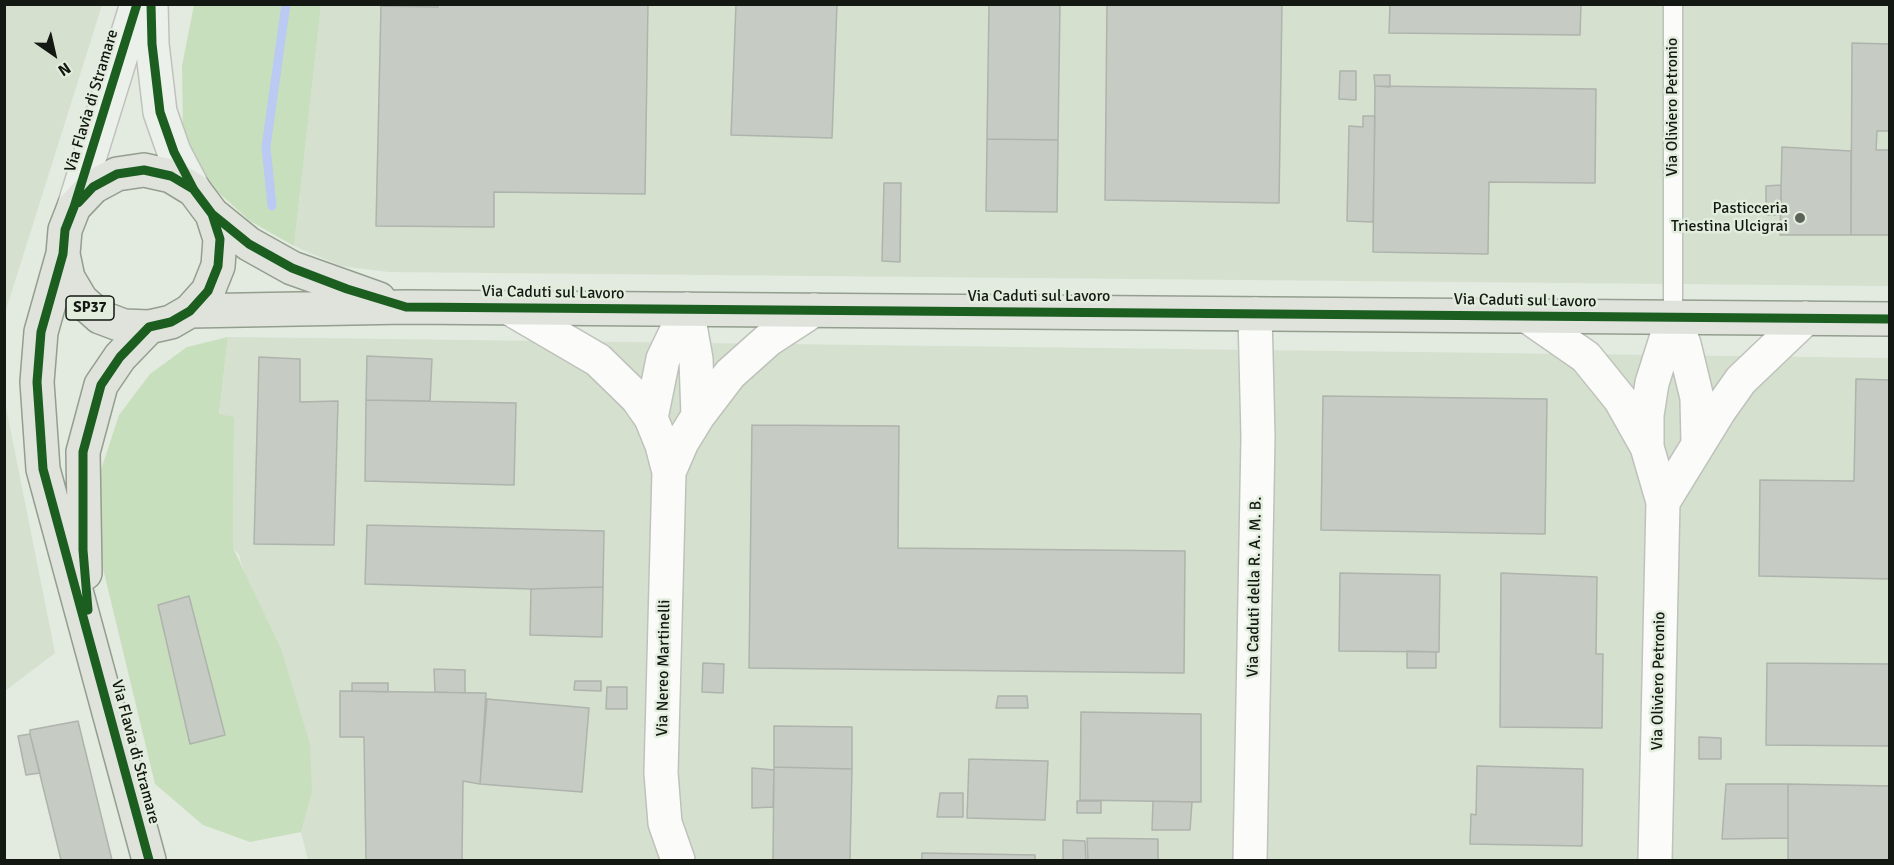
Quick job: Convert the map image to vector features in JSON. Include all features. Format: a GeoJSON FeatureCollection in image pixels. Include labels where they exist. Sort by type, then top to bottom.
{"type":"FeatureCollection","features":[{"type":"Feature","properties":{"kind":"main road","name":"Via Flavia di Stramare"},"geometry":{"type":"LineString","coordinates":[[137,4],[65,230],[63,254],[41,332],[37,382],[43,469],[149,861]]}},
{"type":"Feature","properties":{"kind":"main road","name":"Via Flavia di Stramare"},"geometry":{"type":"LineString","coordinates":[[63,254],[68,278],[81,300],[100,317],[123,326],[149,327],[171,322],[190,311],[208,291],[218,266],[220,239],[203,202],[174,152],[160,112],[152,44],[152,4]]}},
{"type":"Feature","properties":{"kind":"main road","name":"Via Flavia di Stramare"},"geometry":{"type":"LineString","coordinates":[[74,207],[93,187],[117,174],[144,170],[171,176],[203,202]]}},
{"type":"Feature","properties":{"kind":"main road","name":"Via Caduti sul Lavoro"},"geometry":{"type":"LineString","coordinates":[[203,202],[249,244],[292,268],[347,289],[406,307]]}},
{"type":"Feature","properties":{"kind":"main road","name":"Via Caduti sul Lavoro"},"geometry":{"type":"LineString","coordinates":[[190,311],[406,307],[1890,319]]}},
{"type":"Feature","properties":{"kind":"main road","name":"Via Flavia di Stramare"},"geometry":{"type":"LineString","coordinates":[[92,652],[83,550],[83,452],[101,386],[120,357],[149,327]]}},
{"type":"Feature","properties":{"kind":"street","name":"Via Nereo Martinelli"},"geometry":{"type":"LineString","coordinates":[[509,308],[598,360],[632,392],[651,418],[662,445],[669,472],[661,773],[665,823],[678,861]]}},
{"type":"Feature","properties":{"kind":"street"},"geometry":{"type":"LineString","coordinates":[[687,309],[697,368],[698,416]]}},
{"type":"Feature","properties":{"kind":"street"},"geometry":{"type":"LineString","coordinates":[[651,418],[663,359],[687,309]]}},
{"type":"Feature","properties":{"kind":"street","name":"Via Nereo Martinelli"},"geometry":{"type":"LineString","coordinates":[[669,472],[682,442],[713,394],[748,357],[768,340],[814,310]]}},
{"type":"Feature","properties":{"kind":"street","name":"Via Caduti della R. A. M. B."},"geometry":{"type":"LineString","coordinates":[[1250,861],[1258,436],[1255,314]]}},
{"type":"Feature","properties":{"kind":"street","name":"Via Oliviero Petronio"},"geometry":{"type":"LineString","coordinates":[[1527,316],[1586,357],[1620,399],[1647,447],[1663,502],[1655,861]]}},
{"type":"Feature","properties":{"kind":"street","name":"Via Oliviero Petronio"},"geometry":{"type":"LineString","coordinates":[[1673,317],[1684,344],[1697,398],[1698,444]]}},
{"type":"Feature","properties":{"kind":"street","name":"Via Oliviero Petronio"},"geometry":{"type":"LineString","coordinates":[[1647,447],[1647,415],[1652,382],[1673,317]]}},
{"type":"Feature","properties":{"kind":"street","name":"Via Oliviero Petronio"},"geometry":{"type":"LineString","coordinates":[[1663,502],[1741,380],[1806,318]]}},
{"type":"Feature","properties":{"kind":"lane","name":"Via Oliviero Petronio"},"geometry":{"type":"LineString","coordinates":[[1673,4],[1673,317]]}},
{"type":"Feature","properties":{"kind":"shaded area"},"geometry":{"type":"Polygon","coordinates":[[[4,5],[102,5],[5,313],[4,5]]]}},
{"type":"Feature","properties":{"kind":"shaded area"},"geometry":{"type":"Polygon","coordinates":[[[321,5],[1889,5],[1889,286],[389,272],[341,266],[294,246],[321,5]]]}},
{"type":"Feature","properties":{"kind":"shaded area"},"geometry":{"type":"Polygon","coordinates":[[[228,337],[1889,358],[1889,860],[308,860],[301,832],[312,793],[239,555],[233,548],[234,417],[219,415],[228,337]]]}},
{"type":"Feature","properties":{"kind":"shaded area"},"geometry":{"type":"Polygon","coordinates":[[[4,397],[55,653],[5,691],[4,691],[4,397]]]}},
{"type":"Feature","properties":{"kind":"green space"},"geometry":{"type":"Polygon","coordinates":[[[194,5],[321,5],[294,246],[250,221],[209,184],[183,130],[182,66],[194,5]]]}},
{"type":"Feature","properties":{"kind":"green space"},"geometry":{"type":"Polygon","coordinates":[[[228,337],[219,414],[234,417],[233,548],[281,649],[310,744],[312,793],[301,832],[250,842],[203,825],[155,784],[100,556],[99,476],[119,415],[150,374],[187,347],[228,337]]]}},
{"type":"Feature","properties":{"kind":"building"},"geometry":{"type":"Polygon","coordinates":[[[438,4],[648,4],[645,194],[494,192],[494,227],[376,226],[381,6],[438,7],[438,4]]]}},
{"type":"Feature","properties":{"kind":"building"},"geometry":{"type":"Polygon","coordinates":[[[736,4],[837,4],[832,138],[731,135],[736,4]]]}},
{"type":"Feature","properties":{"kind":"building"},"geometry":{"type":"Polygon","coordinates":[[[989,4],[1060,4],[1058,140],[987,139],[989,4]]]}},
{"type":"Feature","properties":{"kind":"building"},"geometry":{"type":"Polygon","coordinates":[[[1107,4],[1282,4],[1279,203],[1105,200],[1107,4]]]}},
{"type":"Feature","properties":{"kind":"building"},"geometry":{"type":"Polygon","coordinates":[[[1390,4],[1581,4],[1580,35],[1389,33],[1390,4]]]}},
{"type":"Feature","properties":{"kind":"building"},"geometry":{"type":"Polygon","coordinates":[[[1852,43],[1890,44],[1890,131],[1877,131],[1876,150],[1890,150],[1890,235],[1851,235],[1852,43]]]}},
{"type":"Feature","properties":{"kind":"building"},"geometry":{"type":"Polygon","coordinates":[[[1340,71],[1356,71],[1356,100],[1339,99],[1340,71]]]}},
{"type":"Feature","properties":{"kind":"building"},"geometry":{"type":"Polygon","coordinates":[[[1374,75],[1390,75],[1390,87],[1375,86],[1374,75]]]}},
{"type":"Feature","properties":{"kind":"building"},"geometry":{"type":"Polygon","coordinates":[[[1375,86],[1596,89],[1595,183],[1489,182],[1488,254],[1373,252],[1375,86]]]}},
{"type":"Feature","properties":{"kind":"building"},"geometry":{"type":"Polygon","coordinates":[[[1363,116],[1375,116],[1373,222],[1347,221],[1349,126],[1363,127],[1363,116]]]}},
{"type":"Feature","properties":{"kind":"building"},"geometry":{"type":"Polygon","coordinates":[[[987,139],[1058,140],[1057,212],[986,211],[987,139]]]}},
{"type":"Feature","properties":{"kind":"building"},"geometry":{"type":"Polygon","coordinates":[[[1782,147],[1851,151],[1851,235],[1780,235],[1782,147]]]}},
{"type":"Feature","properties":{"kind":"building"},"geometry":{"type":"Polygon","coordinates":[[[884,183],[901,183],[900,262],[882,261],[884,183]]]}},
{"type":"Feature","properties":{"kind":"building"},"geometry":{"type":"Polygon","coordinates":[[[1781,185],[1781,215],[1766,215],[1766,186],[1781,185]]]}},
{"type":"Feature","properties":{"kind":"building"},"geometry":{"type":"Polygon","coordinates":[[[367,356],[432,359],[430,401],[366,400],[367,356]]]}},
{"type":"Feature","properties":{"kind":"building"},"geometry":{"type":"Polygon","coordinates":[[[259,357],[300,359],[300,402],[338,401],[334,545],[254,544],[259,357]]]}},
{"type":"Feature","properties":{"kind":"building"},"geometry":{"type":"Polygon","coordinates":[[[1856,379],[1890,380],[1890,579],[1759,576],[1760,480],[1854,481],[1856,379]]]}},
{"type":"Feature","properties":{"kind":"building"},"geometry":{"type":"Polygon","coordinates":[[[1323,396],[1547,399],[1545,534],[1321,530],[1323,396]]]}},
{"type":"Feature","properties":{"kind":"building"},"geometry":{"type":"Polygon","coordinates":[[[366,400],[516,403],[514,485],[365,481],[366,400]]]}},
{"type":"Feature","properties":{"kind":"building"},"geometry":{"type":"Polygon","coordinates":[[[752,425],[899,426],[898,548],[1185,551],[1184,673],[749,668],[752,425]]]}},
{"type":"Feature","properties":{"kind":"building"},"geometry":{"type":"Polygon","coordinates":[[[367,525],[604,531],[603,587],[531,589],[365,584],[367,525]]]}},
{"type":"Feature","properties":{"kind":"building"},"geometry":{"type":"Polygon","coordinates":[[[1340,573],[1440,575],[1439,652],[1339,651],[1340,573]]]}},
{"type":"Feature","properties":{"kind":"building"},"geometry":{"type":"Polygon","coordinates":[[[1501,573],[1597,577],[1596,654],[1603,654],[1602,728],[1500,727],[1501,573]]]}},
{"type":"Feature","properties":{"kind":"building"},"geometry":{"type":"Polygon","coordinates":[[[603,587],[602,637],[530,635],[531,589],[603,587]]]}},
{"type":"Feature","properties":{"kind":"building"},"geometry":{"type":"Polygon","coordinates":[[[189,596],[225,735],[190,744],[158,605],[189,596]]]}},
{"type":"Feature","properties":{"kind":"building"},"geometry":{"type":"Polygon","coordinates":[[[1407,651],[1436,652],[1436,668],[1407,668],[1407,651]]]}},
{"type":"Feature","properties":{"kind":"building"},"geometry":{"type":"Polygon","coordinates":[[[703,663],[724,664],[723,693],[702,692],[703,663]]]}},
{"type":"Feature","properties":{"kind":"building"},"geometry":{"type":"Polygon","coordinates":[[[1767,663],[1890,664],[1890,746],[1766,745],[1767,663]]]}},
{"type":"Feature","properties":{"kind":"building"},"geometry":{"type":"Polygon","coordinates":[[[434,669],[465,670],[465,693],[435,692],[434,669]]]}},
{"type":"Feature","properties":{"kind":"building"},"geometry":{"type":"Polygon","coordinates":[[[575,681],[601,681],[601,691],[574,690],[575,681]]]}},
{"type":"Feature","properties":{"kind":"building"},"geometry":{"type":"Polygon","coordinates":[[[352,683],[388,683],[388,692],[352,691],[352,683]]]}},
{"type":"Feature","properties":{"kind":"building"},"geometry":{"type":"Polygon","coordinates":[[[607,687],[627,687],[627,709],[606,709],[607,687]]]}},
{"type":"Feature","properties":{"kind":"building"},"geometry":{"type":"Polygon","coordinates":[[[340,691],[486,693],[480,784],[463,781],[462,860],[366,860],[364,737],[340,737],[340,691]]]}},
{"type":"Feature","properties":{"kind":"building"},"geometry":{"type":"Polygon","coordinates":[[[998,696],[1027,696],[1028,708],[996,708],[998,696]]]}},
{"type":"Feature","properties":{"kind":"building"},"geometry":{"type":"Polygon","coordinates":[[[487,699],[589,708],[582,792],[480,784],[487,699]]]}},
{"type":"Feature","properties":{"kind":"building"},"geometry":{"type":"Polygon","coordinates":[[[1081,712],[1201,714],[1201,802],[1080,800],[1081,712]]]}},
{"type":"Feature","properties":{"kind":"building"},"geometry":{"type":"Polygon","coordinates":[[[78,721],[112,860],[61,860],[30,734],[30,730],[78,721]]]}},
{"type":"Feature","properties":{"kind":"building"},"geometry":{"type":"Polygon","coordinates":[[[774,726],[852,727],[852,769],[774,767],[774,726]]]}},
{"type":"Feature","properties":{"kind":"building"},"geometry":{"type":"Polygon","coordinates":[[[30,734],[40,773],[26,775],[18,736],[30,734]]]}},
{"type":"Feature","properties":{"kind":"building"},"geometry":{"type":"Polygon","coordinates":[[[1699,737],[1721,738],[1721,759],[1699,759],[1699,737]]]}},
{"type":"Feature","properties":{"kind":"building"},"geometry":{"type":"Polygon","coordinates":[[[969,759],[1048,761],[1045,820],[967,818],[969,759]]]}},
{"type":"Feature","properties":{"kind":"building"},"geometry":{"type":"Polygon","coordinates":[[[1477,766],[1583,769],[1582,846],[1470,844],[1471,814],[1476,815],[1477,766]]]}},
{"type":"Feature","properties":{"kind":"building"},"geometry":{"type":"Polygon","coordinates":[[[774,767],[852,769],[850,860],[773,860],[774,767]]]}},
{"type":"Feature","properties":{"kind":"building"},"geometry":{"type":"Polygon","coordinates":[[[752,768],[774,770],[773,807],[752,808],[752,768]]]}},
{"type":"Feature","properties":{"kind":"building"},"geometry":{"type":"Polygon","coordinates":[[[1726,784],[1788,784],[1788,838],[1722,839],[1726,784]]]}},
{"type":"Feature","properties":{"kind":"building"},"geometry":{"type":"Polygon","coordinates":[[[1788,784],[1890,786],[1890,860],[1788,860],[1788,784]]]}},
{"type":"Feature","properties":{"kind":"building"},"geometry":{"type":"Polygon","coordinates":[[[940,793],[963,793],[963,817],[937,817],[940,793]]]}},
{"type":"Feature","properties":{"kind":"building"},"geometry":{"type":"Polygon","coordinates":[[[1077,801],[1101,801],[1101,813],[1077,813],[1077,801]]]}},
{"type":"Feature","properties":{"kind":"building"},"geometry":{"type":"Polygon","coordinates":[[[1153,801],[1192,802],[1190,830],[1152,830],[1153,801]]]}},
{"type":"Feature","properties":{"kind":"building"},"geometry":{"type":"Polygon","coordinates":[[[1087,838],[1158,839],[1158,860],[1088,860],[1087,838]]]}},
{"type":"Feature","properties":{"kind":"building"},"geometry":{"type":"Polygon","coordinates":[[[1063,840],[1085,841],[1086,860],[1063,860],[1063,840]]]}},
{"type":"Feature","properties":{"kind":"building"},"geometry":{"type":"Polygon","coordinates":[[[922,853],[1035,855],[1035,860],[922,860],[922,853]]]}},
{"type":"Feature","properties":{"kind":"waterway"},"geometry":{"type":"LineString","coordinates":[[272,206],[266,147],[286,4]]}},
{"type":"Feature","properties":{"kind":"cycle path"},"geometry":{"type":"LineString","coordinates":[[137,4],[65,230],[63,254],[41,332],[37,382],[43,469],[149,860]]}},
{"type":"Feature","properties":{"kind":"cycle path"},"geometry":{"type":"LineString","coordinates":[[88,610],[83,550],[83,452],[101,385],[120,357],[149,327],[171,322],[190,311],[208,291],[218,266],[220,239],[212,214],[194,190],[174,152],[160,112],[152,44],[151,4]]}},
{"type":"Feature","properties":{"kind":"cycle path"},"geometry":{"type":"LineString","coordinates":[[78,203],[93,187],[117,174],[144,170],[171,176],[193,189]]}},
{"type":"Feature","properties":{"kind":"cycle path"},"geometry":{"type":"LineString","coordinates":[[212,214],[249,244],[292,268],[347,289],[406,307],[1890,319]]}},
{"type":"Feature","properties":{"kind":"place","name":"Pasticceria Triestina Ulcigrai"},"geometry":{"type":"Point","coordinates":[1800,218]}}]}
